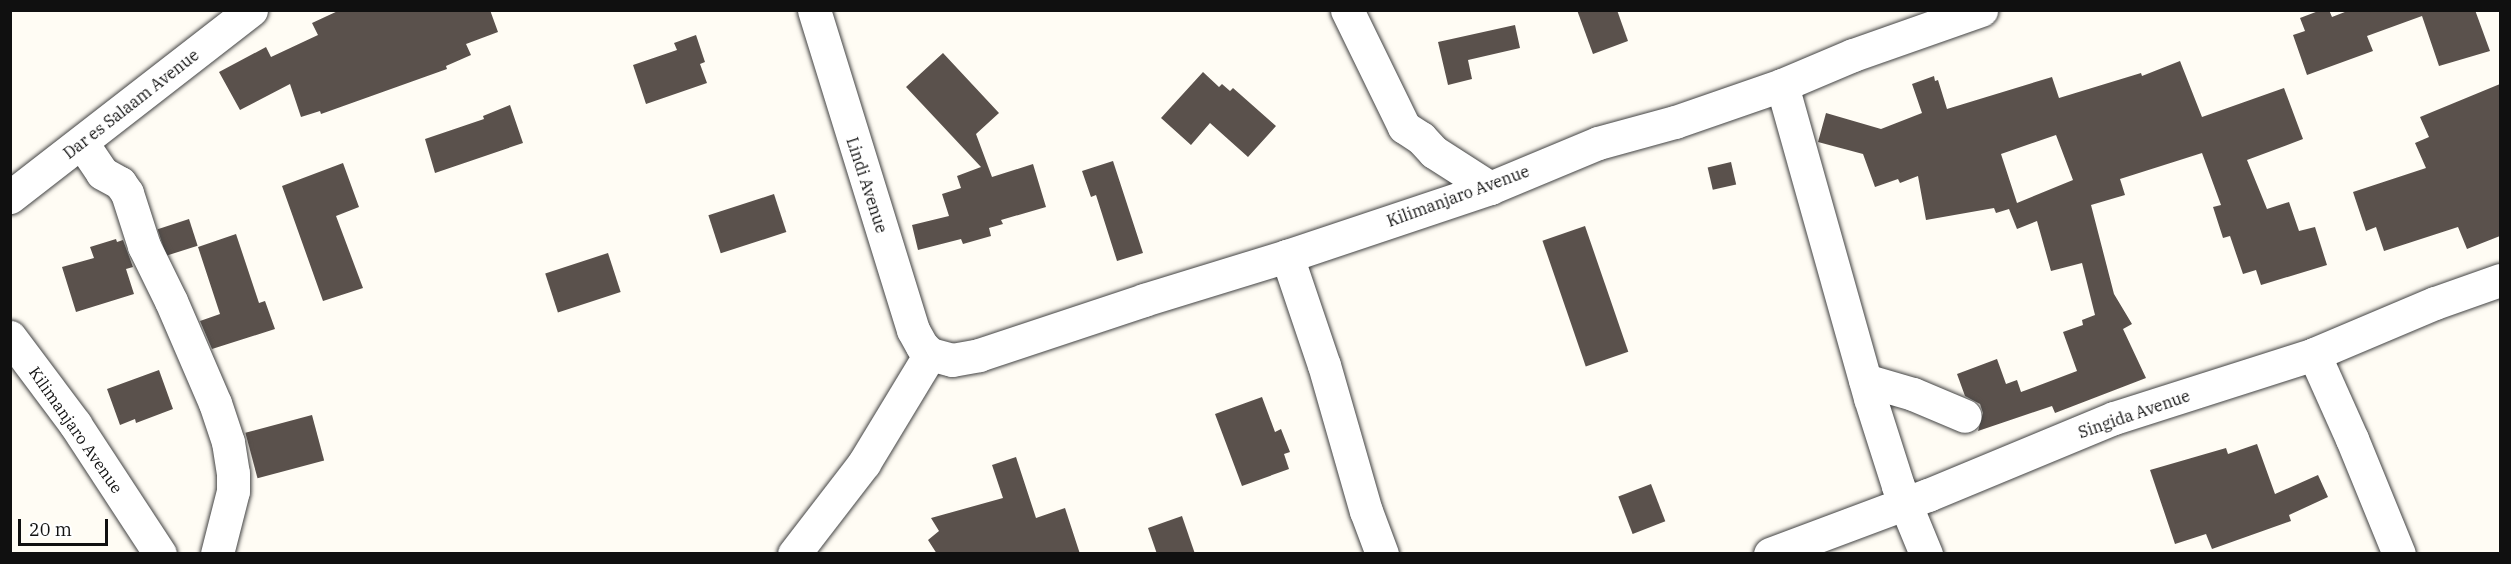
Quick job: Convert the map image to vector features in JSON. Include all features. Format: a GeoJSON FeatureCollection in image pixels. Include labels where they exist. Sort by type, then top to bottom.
{"type":"FeatureCollection","features":[{"type":"Feature","properties":{"kind":"street","name":"Dar es Salaam Avenue"},"geometry":{"type":"LineString","coordinates":[[10,197],[251,10]]}},
{"type":"Feature","properties":{"kind":"street","name":"Lindi Avenue"},"geometry":{"type":"LineString","coordinates":[[814,10],[913,330],[922,346],[930,354]]}},
{"type":"Feature","properties":{"kind":"street"},"geometry":{"type":"LineString","coordinates":[[1347,10],[1404,126],[1434,152],[1490,188]]}},
{"type":"Feature","properties":{"kind":"street","name":"Kilimanjaro Avenue"},"geometry":{"type":"LineString","coordinates":[[930,354],[952,360],[979,355],[1144,300],[1287,256],[1490,188],[1598,143],[1675,122],[1782,85],[1853,55],[1981,10]]}},
{"type":"Feature","properties":{"kind":"street"},"geometry":{"type":"LineString","coordinates":[[1782,85],[1865,380],[1898,486],[1926,554]]}},
{"type":"Feature","properties":{"kind":"street"},"geometry":{"type":"LineString","coordinates":[[82,143],[102,173],[120,183],[127,193],[144,246],[171,301],[215,403],[228,442],[234,481],[217,554]]}},
{"type":"Feature","properties":{"kind":"street"},"geometry":{"type":"LineString","coordinates":[[1287,256],[1324,365],[1366,511],[1382,554]]}},
{"type":"Feature","properties":{"kind":"street","name":"Singida Avenue"},"geometry":{"type":"LineString","coordinates":[[1770,554],[1849,526],[2114,418],[2314,354],[2435,303],[2500,280]]}},
{"type":"Feature","properties":{"kind":"street","name":"Kilimanjaro Avenue"},"geometry":{"type":"LineString","coordinates":[[10,338],[75,424],[160,554]]}},
{"type":"Feature","properties":{"kind":"street"},"geometry":{"type":"LineString","coordinates":[[794,554],[864,463],[930,354]]}},
{"type":"Feature","properties":{"kind":"street"},"geometry":{"type":"LineString","coordinates":[[2314,354],[2357,449],[2399,554]]}},
{"type":"Feature","properties":{"kind":"street"},"geometry":{"type":"LineString","coordinates":[[1865,380],[1913,394],[1965,416]]}},
{"type":"Feature","properties":{"kind":"building"},"geometry":{"type":"Polygon","coordinates":[[[340,10],[490,10],[498,32],[466,44],[471,55],[446,66],[447,69],[321,114],[320,111],[301,117],[290,84],[240,110],[219,72],[266,47],[271,57],[318,35],[312,23],[340,10]]]}},
{"type":"Feature","properties":{"kind":"building"},"geometry":{"type":"Polygon","coordinates":[[[1577,10],[1617,10],[1628,41],[1593,54],[1577,10]]]}},
{"type":"Feature","properties":{"kind":"building"},"geometry":{"type":"Polygon","coordinates":[[[2321,10],[2329,10],[2332,17],[2350,10],[2475,10],[2490,51],[2439,66],[2422,16],[2367,36],[2373,51],[2307,75],[2293,35],[2305,31],[2300,18],[2321,10]]]}},
{"type":"Feature","properties":{"kind":"building"},"geometry":{"type":"Polygon","coordinates":[[[1515,25],[1520,48],[1468,60],[1472,79],[1448,85],[1438,42],[1515,25]]]}},
{"type":"Feature","properties":{"kind":"building"},"geometry":{"type":"Polygon","coordinates":[[[696,35],[705,62],[700,64],[707,83],[646,104],[633,65],[677,50],[674,43],[696,35]]]}},
{"type":"Feature","properties":{"kind":"building"},"geometry":{"type":"Polygon","coordinates":[[[943,53],[999,113],[976,134],[992,177],[1033,164],[1046,207],[1001,220],[1003,224],[989,228],[991,236],[963,244],[961,239],[918,250],[912,225],[949,216],[942,194],[961,188],[957,176],[981,167],[906,87],[943,53]]]}},
{"type":"Feature","properties":{"kind":"building"},"geometry":{"type":"Polygon","coordinates":[[[2180,61],[2202,117],[2284,88],[2303,139],[2247,160],[2267,209],[2289,202],[2299,231],[2315,227],[2327,265],[2261,285],[2256,270],[2243,274],[2230,236],[2223,238],[2213,207],[2221,205],[2202,153],[2120,179],[2125,195],[2091,205],[2114,294],[2132,324],[2123,329],[2146,378],[2055,413],[2052,406],[1978,431],[1983,413],[1980,404],[1965,396],[1957,374],[1997,359],[2006,384],[2017,380],[2021,392],[2077,371],[2063,332],[2083,325],[2082,320],[2095,315],[2082,263],[2051,271],[2037,221],[2017,229],[2009,209],[1996,213],[1994,208],[1926,220],[1918,176],[1900,183],[1898,179],[1875,187],[1863,154],[1818,142],[1826,113],[1881,129],[1922,113],[1912,84],[1934,76],[1935,81],[1938,80],[1947,109],[2052,77],[2059,98],[2141,73],[2142,76],[2180,61]],[[2056,135],[2001,154],[2017,203],[2073,180],[2056,135]]]}},
{"type":"Feature","properties":{"kind":"building"},"geometry":{"type":"Polygon","coordinates":[[[1203,72],[1219,87],[1222,84],[1230,91],[1233,88],[1276,126],[1248,157],[1210,123],[1191,145],[1161,118],[1203,72]]]}},
{"type":"Feature","properties":{"kind":"building"},"geometry":{"type":"Polygon","coordinates":[[[2500,84],[2500,236],[2467,249],[2458,227],[2384,251],[2376,227],[2366,231],[2353,192],[2426,168],[2415,143],[2429,137],[2420,117],[2500,84]]]}},
{"type":"Feature","properties":{"kind":"building"},"geometry":{"type":"Polygon","coordinates":[[[510,105],[523,143],[435,173],[425,139],[484,119],[483,116],[510,105]]]}},
{"type":"Feature","properties":{"kind":"building"},"geometry":{"type":"Polygon","coordinates":[[[1113,161],[1143,253],[1117,261],[1096,195],[1091,197],[1082,171],[1113,161]]]}},
{"type":"Feature","properties":{"kind":"building"},"geometry":{"type":"Polygon","coordinates":[[[1731,162],[1736,184],[1713,190],[1708,167],[1731,162]]]}},
{"type":"Feature","properties":{"kind":"building"},"geometry":{"type":"Polygon","coordinates":[[[343,163],[359,207],[336,216],[363,288],[323,301],[282,186],[343,163]]]}},
{"type":"Feature","properties":{"kind":"building"},"geometry":{"type":"Polygon","coordinates":[[[774,194],[786,232],[721,253],[708,215],[774,194]]]}},
{"type":"Feature","properties":{"kind":"building"},"geometry":{"type":"Polygon","coordinates":[[[189,219],[198,246],[166,256],[158,229],[189,219]]]}},
{"type":"Feature","properties":{"kind":"building"},"geometry":{"type":"Polygon","coordinates":[[[1585,226],[1628,352],[1586,366],[1542,241],[1585,226]]]}},
{"type":"Feature","properties":{"kind":"building"},"geometry":{"type":"Polygon","coordinates":[[[236,234],[259,303],[265,301],[275,329],[212,349],[200,321],[220,314],[198,247],[236,234]]]}},
{"type":"Feature","properties":{"kind":"building"},"geometry":{"type":"Polygon","coordinates":[[[116,239],[117,242],[123,240],[133,267],[126,269],[134,294],[76,312],[62,267],[94,258],[90,247],[116,239]]]}},
{"type":"Feature","properties":{"kind":"building"},"geometry":{"type":"Polygon","coordinates":[[[608,253],[621,292],[558,312],[545,273],[608,253]]]}},
{"type":"Feature","properties":{"kind":"building"},"geometry":{"type":"Polygon","coordinates":[[[159,370],[173,409],[136,423],[135,419],[120,425],[107,389],[159,370]]]}},
{"type":"Feature","properties":{"kind":"building"},"geometry":{"type":"Polygon","coordinates":[[[1262,397],[1275,432],[1281,429],[1290,452],[1284,454],[1289,469],[1242,486],[1215,414],[1262,397]]]}},
{"type":"Feature","properties":{"kind":"building"},"geometry":{"type":"Polygon","coordinates":[[[312,415],[324,460],[258,478],[245,433],[312,415]]]}},
{"type":"Feature","properties":{"kind":"building"},"geometry":{"type":"Polygon","coordinates":[[[2257,444],[2275,494],[2318,475],[2328,497],[2289,515],[2291,521],[2212,549],[2206,534],[2175,544],[2150,470],[2226,448],[2228,454],[2257,444]]]}},
{"type":"Feature","properties":{"kind":"building"},"geometry":{"type":"Polygon","coordinates":[[[1016,457],[1036,518],[1065,508],[1080,554],[937,554],[928,540],[939,531],[931,518],[1003,498],[992,465],[1016,457]]]}},
{"type":"Feature","properties":{"kind":"building"},"geometry":{"type":"Polygon","coordinates":[[[1651,484],[1665,521],[1633,534],[1618,497],[1651,484]]]}},
{"type":"Feature","properties":{"kind":"building"},"geometry":{"type":"Polygon","coordinates":[[[1182,516],[1195,554],[1157,554],[1148,528],[1182,516]]]}}]}
